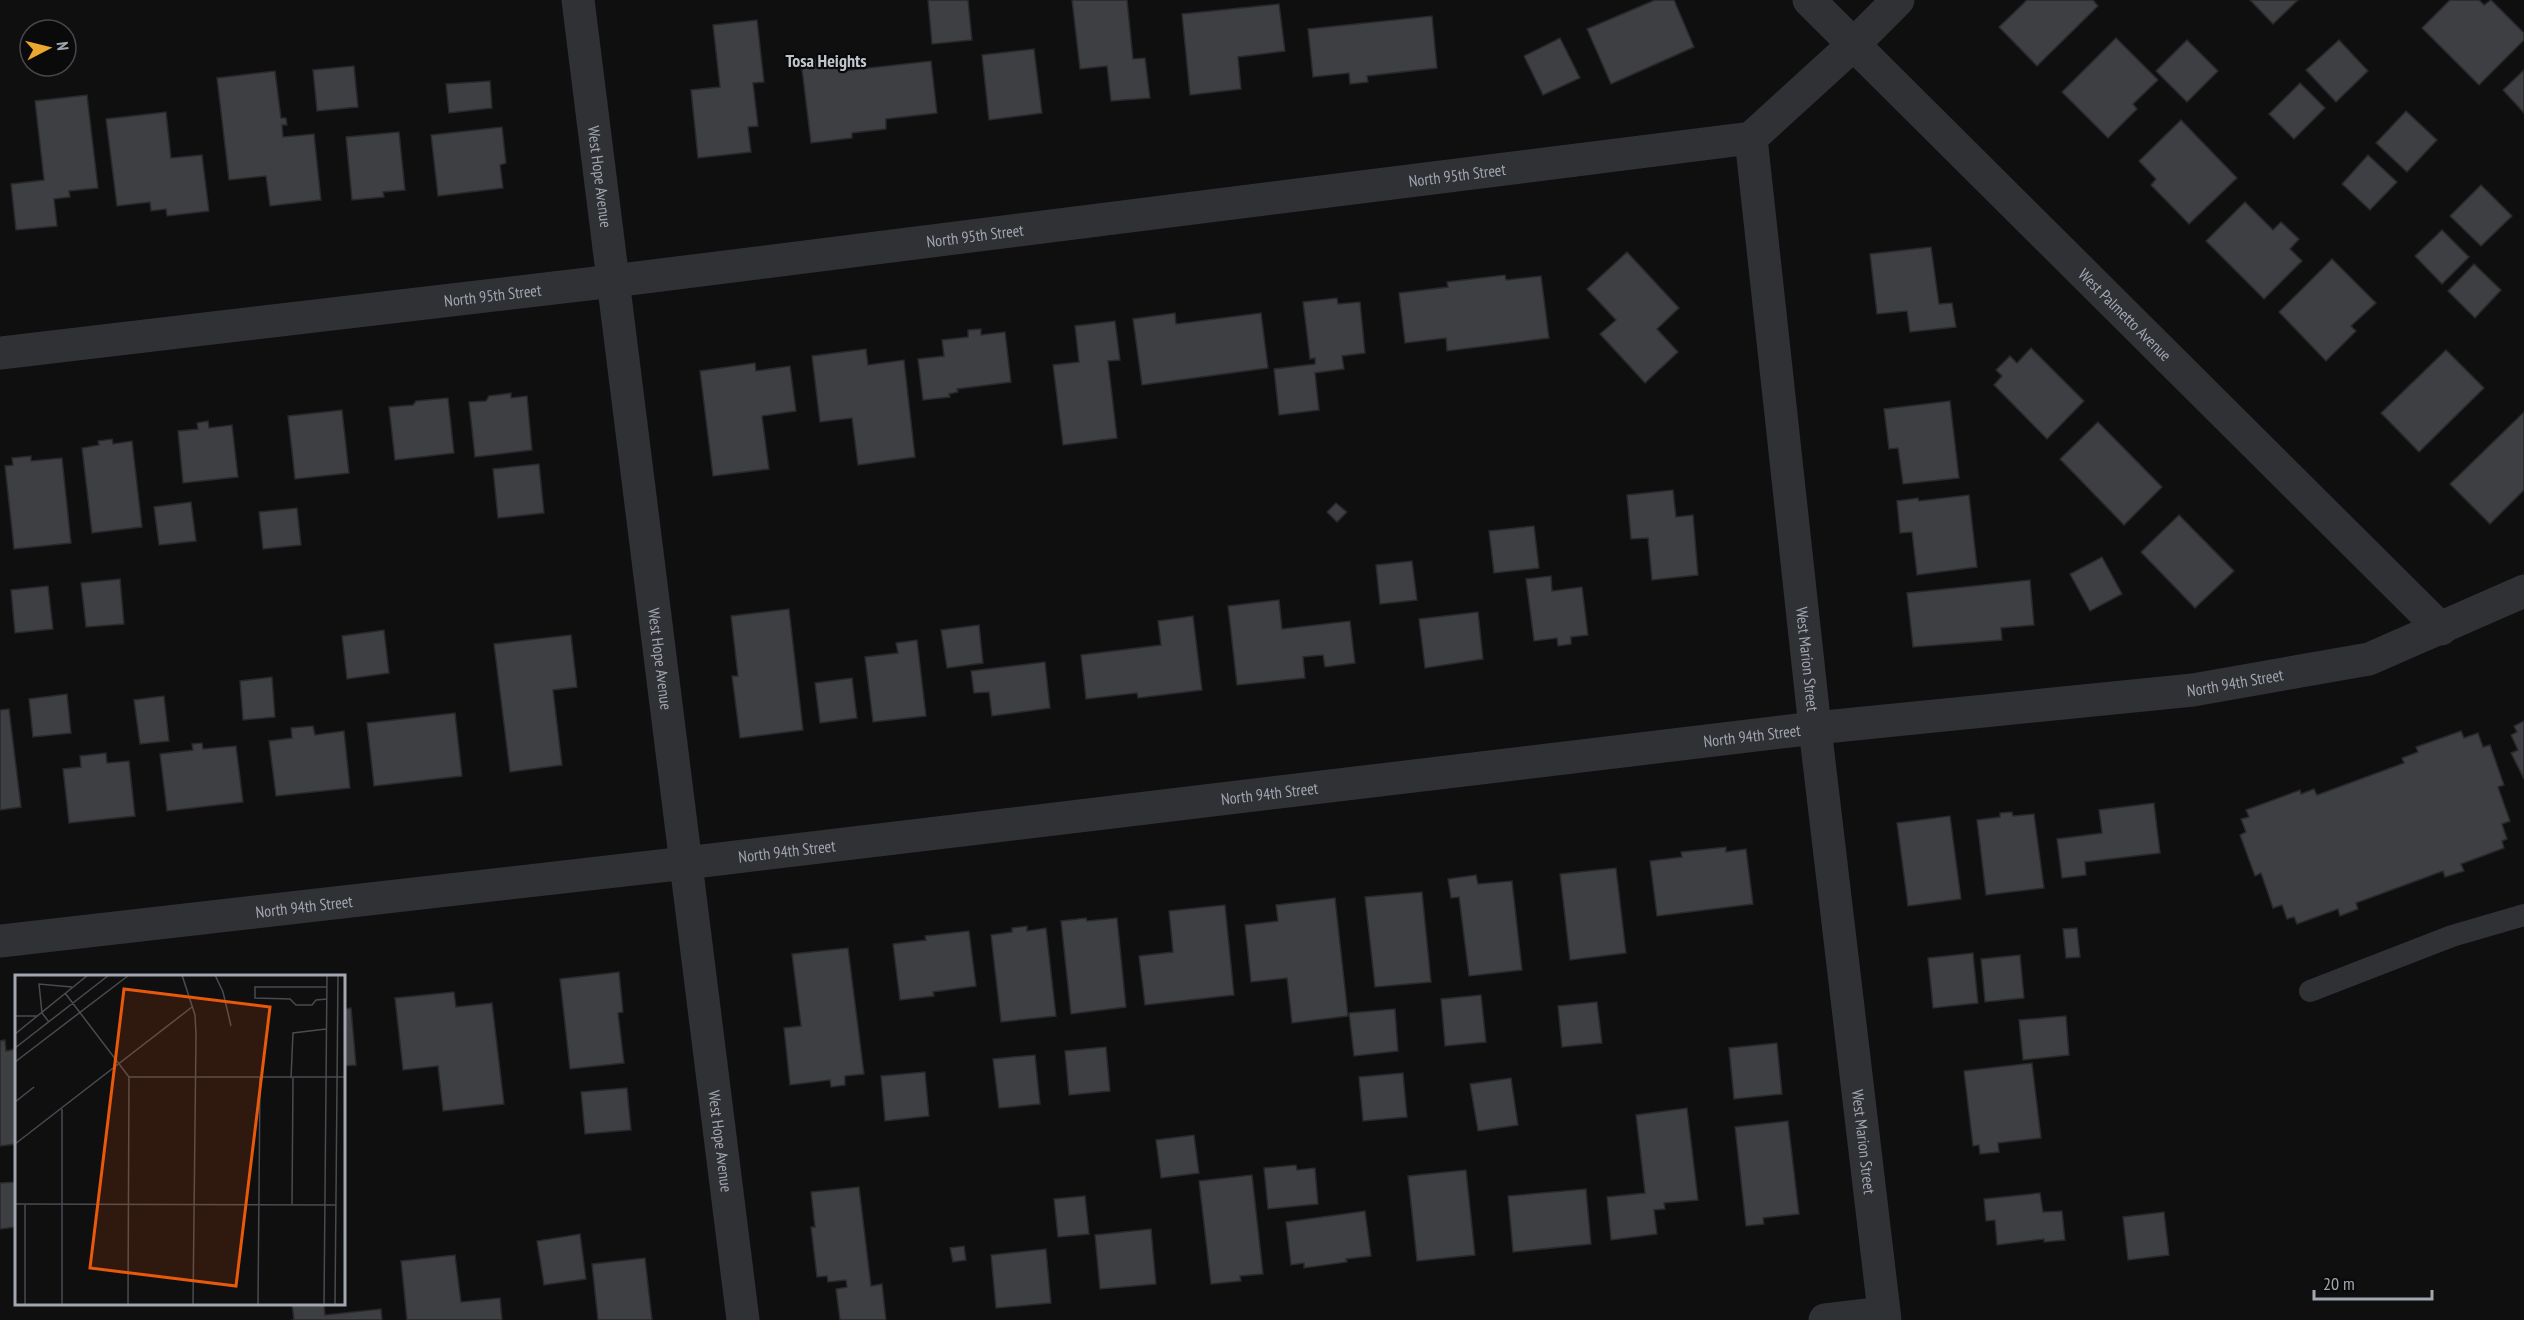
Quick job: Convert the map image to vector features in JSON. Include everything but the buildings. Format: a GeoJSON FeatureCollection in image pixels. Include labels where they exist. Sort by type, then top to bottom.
{"type":"FeatureCollection","features":[{"type":"Feature","properties":{"kind":"street","name":"West Hope Avenue"},"geometry":{"type":"LineString","coordinates":[[578,0],[743,1320]]}},
{"type":"Feature","properties":{"kind":"street","name":"West Palmetto Avenue"},"geometry":{"type":"LineString","coordinates":[[1809,0],[2441,628]]}},
{"type":"Feature","properties":{"kind":"street"},"geometry":{"type":"LineString","coordinates":[[1751,138],[1853,45],[1898,0]]}},
{"type":"Feature","properties":{"kind":"street","name":"North 95th Street"},"geometry":{"type":"LineString","coordinates":[[0,353],[612,281],[1751,138]]}},
{"type":"Feature","properties":{"kind":"street","name":"West Marion Street"},"geometry":{"type":"LineString","coordinates":[[1751,138],[1815,728],[1884,1317]]}},
{"type":"Feature","properties":{"kind":"street","name":"North 94th Street"},"geometry":{"type":"LineString","coordinates":[[0,941],[686,863],[1815,728],[2193,690],[2369,659],[2524,591]]}},
{"type":"Feature","properties":{"kind":"street"},"geometry":{"type":"LineString","coordinates":[[1825,1320],[1884,1317]]}},
{"type":"Feature","properties":{"kind":"lane"},"geometry":{"type":"LineString","coordinates":[[2310,991],[2452,936],[2524,915]]}},
{"type":"Feature","properties":{"kind":"district","name":"Tosa Heights"},"geometry":{"type":"Point","coordinates":[826,61]}}]}
